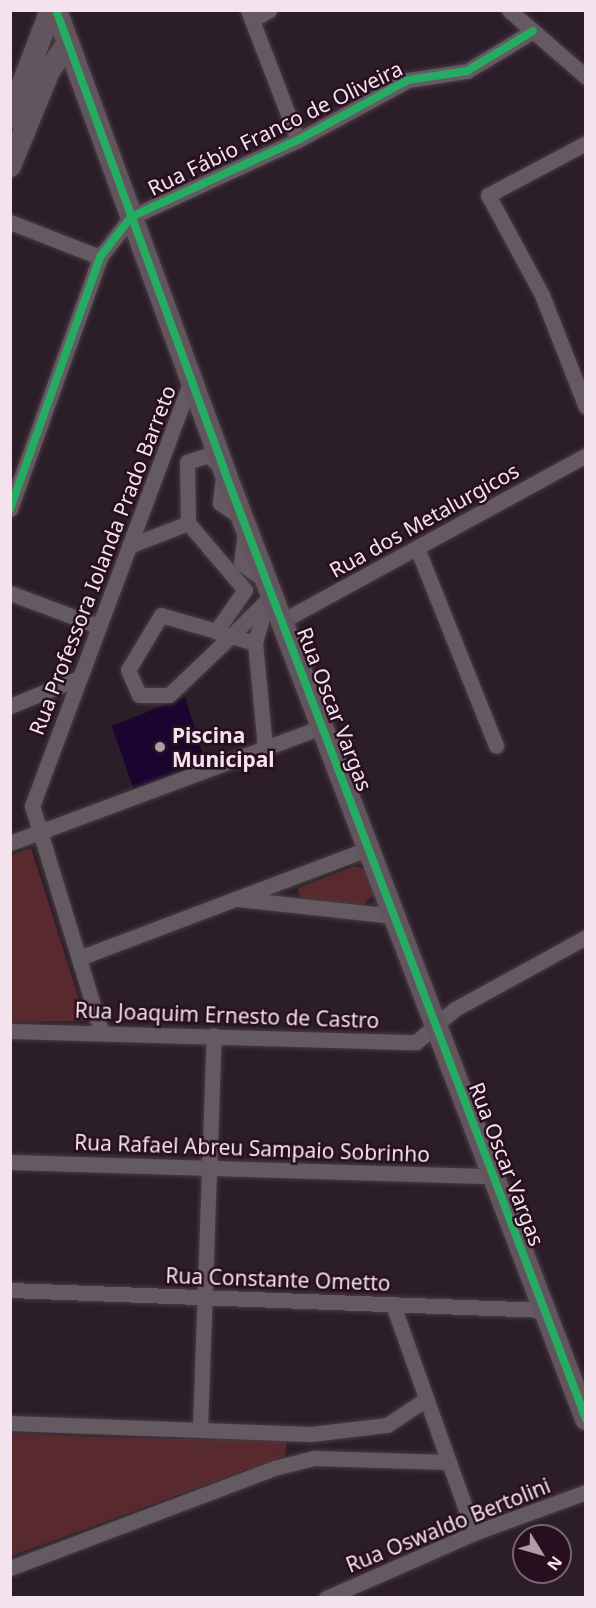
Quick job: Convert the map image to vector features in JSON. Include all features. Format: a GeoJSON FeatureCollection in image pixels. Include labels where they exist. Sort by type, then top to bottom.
{"type":"FeatureCollection","features":[{"type":"Feature","properties":{"kind":"street","name":"Rua Oscar Vargas"},"geometry":{"type":"LineString","coordinates":[[54,10],[192,378],[268,590],[282,621],[585,1418]]}},
{"type":"Feature","properties":{"kind":"street"},"geometry":{"type":"LineString","coordinates":[[10,117],[54,10]]}},
{"type":"Feature","properties":{"kind":"street"},"geometry":{"type":"LineString","coordinates":[[269,10],[250,15],[298,140]]}},
{"type":"Feature","properties":{"kind":"street"},"geometry":{"type":"LineString","coordinates":[[509,10],[585,77]]}},
{"type":"Feature","properties":{"kind":"street","name":"Rua Fábio Franco de Oliveira"},"geometry":{"type":"LineString","coordinates":[[132,217],[298,140],[408,81],[467,71],[533,31]]}},
{"type":"Feature","properties":{"kind":"street"},"geometry":{"type":"LineString","coordinates":[[10,166],[49,71],[68,43]]}},
{"type":"Feature","properties":{"kind":"street"},"geometry":{"type":"LineString","coordinates":[[585,143],[488,195],[542,295],[585,407]]}},
{"type":"Feature","properties":{"kind":"street"},"geometry":{"type":"LineString","coordinates":[[10,510],[100,257],[132,217]]}},
{"type":"Feature","properties":{"kind":"street"},"geometry":{"type":"LineString","coordinates":[[10,222],[100,257]]}},
{"type":"Feature","properties":{"kind":"street","name":"Rua Professora Iolanda Prado Barreto"},"geometry":{"type":"LineString","coordinates":[[101,1031],[32,806],[192,378]]}},
{"type":"Feature","properties":{"kind":"street"},"geometry":{"type":"LineString","coordinates":[[224,470],[208,455],[186,462],[188,523],[245,591],[224,633]]}},
{"type":"Feature","properties":{"kind":"street","name":"Rua dos Metalurgicos"},"geometry":{"type":"LineString","coordinates":[[282,621],[585,455]]}},
{"type":"Feature","properties":{"kind":"street"},"geometry":{"type":"LineString","coordinates":[[129,546],[188,523]]}},
{"type":"Feature","properties":{"kind":"street"},"geometry":{"type":"LineString","coordinates":[[417,548],[496,746]]}},
{"type":"Feature","properties":{"kind":"street"},"geometry":{"type":"LineString","coordinates":[[255,643],[224,633],[161,615],[128,670],[139,695],[169,695],[224,633],[268,590]]}},
{"type":"Feature","properties":{"kind":"street"},"geometry":{"type":"LineString","coordinates":[[265,748],[255,643],[268,590]]}},
{"type":"Feature","properties":{"kind":"street"},"geometry":{"type":"LineString","coordinates":[[10,592],[98,626]]}},
{"type":"Feature","properties":{"kind":"street"},"geometry":{"type":"LineString","coordinates":[[10,706],[79,678]]}},
{"type":"Feature","properties":{"kind":"street"},"geometry":{"type":"LineString","coordinates":[[10,843],[322,727]]}},
{"type":"Feature","properties":{"kind":"street"},"geometry":{"type":"LineString","coordinates":[[79,958],[368,849]]}},
{"type":"Feature","properties":{"kind":"street"},"geometry":{"type":"LineString","coordinates":[[235,899],[394,916]]}},
{"type":"Feature","properties":{"kind":"street","name":"Rua Joaquim Ernesto de Castro"},"geometry":{"type":"LineString","coordinates":[[10,1031],[101,1031],[416,1042],[455,1009],[585,938]]}},
{"type":"Feature","properties":{"kind":"street"},"geometry":{"type":"LineString","coordinates":[[200,1430],[214,1035]]}},
{"type":"Feature","properties":{"kind":"street","name":"Rua Rafael Abreu Sampaio Sobrinho"},"geometry":{"type":"LineString","coordinates":[[10,1162],[493,1176]]}},
{"type":"Feature","properties":{"kind":"street","name":"Rua Constante Ometto"},"geometry":{"type":"LineString","coordinates":[[10,1290],[544,1310]]}},
{"type":"Feature","properties":{"kind":"street"},"geometry":{"type":"LineString","coordinates":[[393,1305],[474,1533]]}},
{"type":"Feature","properties":{"kind":"street"},"geometry":{"type":"LineString","coordinates":[[10,1423],[311,1434],[387,1425],[426,1399]]}},
{"type":"Feature","properties":{"kind":"street"},"geometry":{"type":"LineString","coordinates":[[311,1434],[314,1458]]}},
{"type":"Feature","properties":{"kind":"street"},"geometry":{"type":"LineString","coordinates":[[10,1568],[274,1468],[314,1458],[449,1462]]}},
{"type":"Feature","properties":{"kind":"street","name":"Rua Oswaldo Bertolini"},"geometry":{"type":"LineString","coordinates":[[326,1598],[474,1533],[585,1492]]}},
{"type":"Feature","properties":{"kind":"shaded area","name":"Piscina Municipal"},"geometry":{"type":"Polygon","coordinates":[[[185,697],[207,768],[135,794],[112,726],[185,697]]]}},
{"type":"Feature","properties":{"kind":"shaded area"},"geometry":{"type":"Polygon","coordinates":[[[31,848],[86,1021],[11,1022],[11,855],[31,848]]]}},
{"type":"Feature","properties":{"kind":"shaded area"},"geometry":{"type":"Polygon","coordinates":[[[355,866],[368,870],[376,892],[363,905],[300,898],[298,888],[355,866]]]}},
{"type":"Feature","properties":{"kind":"shaded area"},"geometry":{"type":"Polygon","coordinates":[[[11,1433],[287,1441],[285,1456],[11,1556],[11,1433]]]}},
{"type":"Feature","properties":{"kind":"cycle path"},"geometry":{"type":"LineString","coordinates":[[56,10],[224,470],[586,1419]]}},
{"type":"Feature","properties":{"kind":"cycle path"},"geometry":{"type":"LineString","coordinates":[[10,509],[100,257],[131,217],[298,140],[408,80],[467,71],[533,31]]}},
{"type":"Feature","properties":{"kind":"place","name":"Piscina Municipal"},"geometry":{"type":"Point","coordinates":[160,747]}}]}
